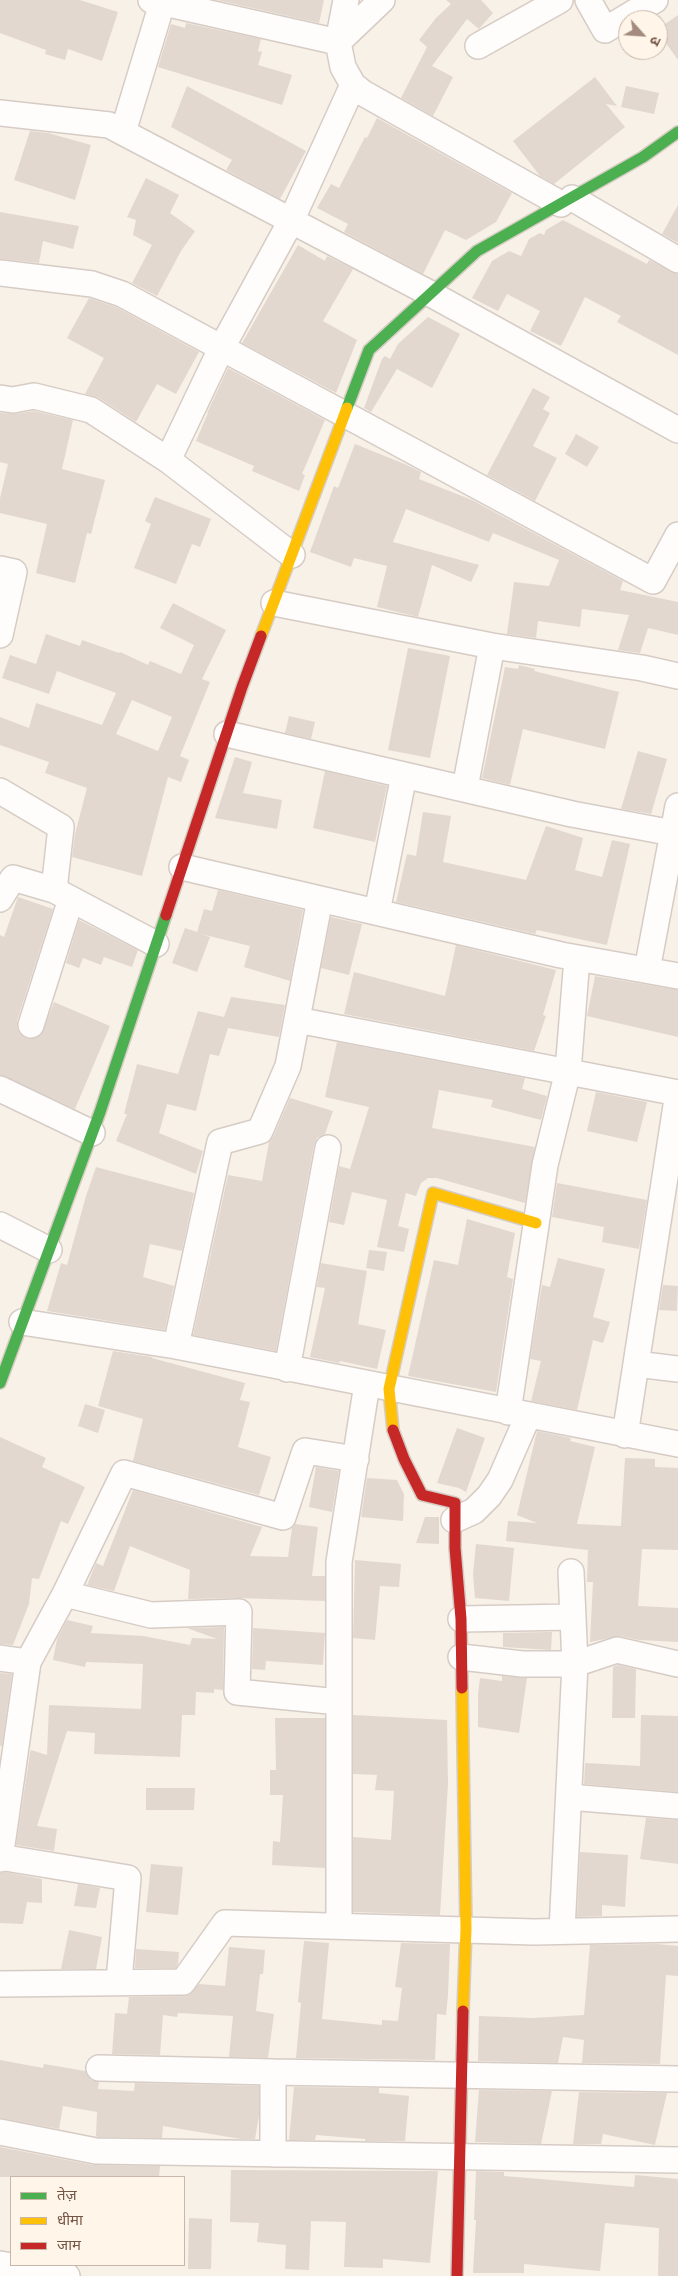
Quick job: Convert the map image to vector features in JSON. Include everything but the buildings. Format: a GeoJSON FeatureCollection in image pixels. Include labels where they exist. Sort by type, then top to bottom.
{"type":"FeatureCollection","features":[{"type":"Feature","properties":{"kind":"street"},"geometry":{"type":"LineString","coordinates":[[346,0],[338,42],[343,67],[353,85],[363,93],[678,260]]}},
{"type":"Feature","properties":{"kind":"street"},"geometry":{"type":"LineString","coordinates":[[338,42],[382,0]]}},
{"type":"Feature","properties":{"kind":"street"},"geometry":{"type":"LineString","coordinates":[[478,46],[560,0]]}},
{"type":"Feature","properties":{"kind":"street"},"geometry":{"type":"LineString","coordinates":[[588,0],[605,30],[655,0]]}},
{"type":"Feature","properties":{"kind":"street"},"geometry":{"type":"LineString","coordinates":[[123,132],[159,1],[338,42]]}},
{"type":"Feature","properties":{"kind":"street"},"geometry":{"type":"LineString","coordinates":[[168,460],[221,349],[291,221],[353,85]]}},
{"type":"Feature","properties":{"kind":"street"},"geometry":{"type":"LineString","coordinates":[[0,113],[109,125],[431,294],[678,430]]}},
{"type":"Feature","properties":{"kind":"street"},"geometry":{"type":"LineString","coordinates":[[0,1383],[5,1356],[22,1322],[92,1132],[226,734],[369,350],[478,251],[643,157],[678,132]]}},
{"type":"Feature","properties":{"kind":"street"},"geometry":{"type":"LineString","coordinates":[[0,273],[92,284],[122,294],[653,581],[678,535]]}},
{"type":"Feature","properties":{"kind":"street"},"geometry":{"type":"LineString","coordinates":[[0,398],[13,400],[34,396],[91,410],[168,460],[292,555]]}},
{"type":"Feature","properties":{"kind":"street"},"geometry":{"type":"LineString","coordinates":[[0,569],[14,572],[0,635]]}},
{"type":"Feature","properties":{"kind":"street"},"geometry":{"type":"LineString","coordinates":[[274,603],[492,646],[642,668],[678,676]]}},
{"type":"Feature","properties":{"kind":"street"},"geometry":{"type":"LineString","coordinates":[[465,788],[492,646]]}},
{"type":"Feature","properties":{"kind":"street"},"geometry":{"type":"LineString","coordinates":[[226,734],[572,814],[675,834]]}},
{"type":"Feature","properties":{"kind":"street"},"geometry":{"type":"LineString","coordinates":[[377,912],[404,775]]}},
{"type":"Feature","properties":{"kind":"street"},"geometry":{"type":"LineString","coordinates":[[0,792],[61,827],[62,894],[31,1025]]}},
{"type":"Feature","properties":{"kind":"street"},"geometry":{"type":"LineString","coordinates":[[647,970],[675,834],[678,806]]}},
{"type":"Feature","properties":{"kind":"street"},"geometry":{"type":"LineString","coordinates":[[182,867],[577,958],[678,976]]}},
{"type":"Feature","properties":{"kind":"street"},"geometry":{"type":"LineString","coordinates":[[0,899],[13,878],[62,894],[156,944]]}},
{"type":"Feature","properties":{"kind":"street"},"geometry":{"type":"LineString","coordinates":[[176,1346],[220,1142],[260,1131],[288,1066],[320,899]]}},
{"type":"Feature","properties":{"kind":"street"},"geometry":{"type":"LineString","coordinates":[[454,1520],[474,1511],[489,1496],[500,1480],[518,1414],[536,1223],[545,1165],[568,1071],[577,958]]}},
{"type":"Feature","properties":{"kind":"street"},"geometry":{"type":"LineString","coordinates":[[297,1020],[678,1093],[624,1435]]}},
{"type":"Feature","properties":{"kind":"street"},"geometry":{"type":"LineString","coordinates":[[0,1089],[92,1132]]}},
{"type":"Feature","properties":{"kind":"street"},"geometry":{"type":"LineString","coordinates":[[287,1369],[328,1148]]}},
{"type":"Feature","properties":{"kind":"street"},"geometry":{"type":"LineString","coordinates":[[339,1925],[339,1562],[356,1459],[433,1193],[536,1223]]}},
{"type":"Feature","properties":{"kind":"street"},"geometry":{"type":"LineString","coordinates":[[0,1225],[49,1250]]}},
{"type":"Feature","properties":{"kind":"street"},"geometry":{"type":"LineString","coordinates":[[22,1322],[176,1346],[378,1387],[678,1444]]}},
{"type":"Feature","properties":{"kind":"street"},"geometry":{"type":"LineString","coordinates":[[636,1364],[678,1369]]}},
{"type":"Feature","properties":{"kind":"street"},"geometry":{"type":"LineString","coordinates":[[378,1387],[404,1459],[422,1494],[455,1503],[454,1520],[461,1619],[466,1930],[457,2276]]}},
{"type":"Feature","properties":{"kind":"street"},"geometry":{"type":"LineString","coordinates":[[119,1981],[128,1878],[0,1858],[28,1662],[124,1473],[283,1517],[305,1451],[356,1459]]}},
{"type":"Feature","properties":{"kind":"street"},"geometry":{"type":"LineString","coordinates":[[562,1931],[575,1664],[571,1572]]}},
{"type":"Feature","properties":{"kind":"street"},"geometry":{"type":"LineString","coordinates":[[64,1594],[150,1615],[239,1612],[237,1692],[339,1702]]}},
{"type":"Feature","properties":{"kind":"street"},"geometry":{"type":"LineString","coordinates":[[461,1619],[573,1617]]}},
{"type":"Feature","properties":{"kind":"street"},"geometry":{"type":"LineString","coordinates":[[461,1657],[522,1664],[575,1664],[617,1650],[678,1664]]}},
{"type":"Feature","properties":{"kind":"street"},"geometry":{"type":"LineString","coordinates":[[0,1658],[28,1662]]}},
{"type":"Feature","properties":{"kind":"street"},"geometry":{"type":"LineString","coordinates":[[569,1797],[678,1806]]}},
{"type":"Feature","properties":{"kind":"street"},"geometry":{"type":"LineString","coordinates":[[0,1984],[119,1981],[156,1984],[184,1982],[225,1923],[466,1930],[678,1929]]}},
{"type":"Feature","properties":{"kind":"street"},"geometry":{"type":"LineString","coordinates":[[99,2068],[678,2080]]}},
{"type":"Feature","properties":{"kind":"street"},"geometry":{"type":"LineString","coordinates":[[273,2154],[274,2072]]}},
{"type":"Feature","properties":{"kind":"street"},"geometry":{"type":"LineString","coordinates":[[0,2132],[96,2151],[678,2160]]}},
{"type":"Feature","properties":{"kind":"street"},"geometry":{"type":"LineString","coordinates":[[0,2264],[54,2275]]}},
{"type":"Feature","properties":{"kind":"traffic: fast"},"geometry":{"type":"LineString","coordinates":[[347,408],[369,350],[477,251],[643,157],[678,132]]}},
{"type":"Feature","properties":{"kind":"traffic: fast"},"geometry":{"type":"LineString","coordinates":[[0,1383],[100,1112],[166,915]]}},
{"type":"Feature","properties":{"kind":"traffic: slow"},"geometry":{"type":"LineString","coordinates":[[261,636],[347,408]]}},
{"type":"Feature","properties":{"kind":"traffic: slow"},"geometry":{"type":"LineString","coordinates":[[393,1430],[389,1389],[433,1193],[536,1223]]}},
{"type":"Feature","properties":{"kind":"traffic: slow"},"geometry":{"type":"LineString","coordinates":[[462,1688],[466,1929],[463,2011]]}},
{"type":"Feature","properties":{"kind":"traffic: jam"},"geometry":{"type":"LineString","coordinates":[[166,915],[242,687],[261,636]]}},
{"type":"Feature","properties":{"kind":"traffic: jam"},"geometry":{"type":"LineString","coordinates":[[393,1430],[404,1459],[422,1495],[455,1503],[455,1548],[461,1619],[462,1688]]}},
{"type":"Feature","properties":{"kind":"traffic: jam"},"geometry":{"type":"LineString","coordinates":[[457,2276],[463,2011]]}}]}
